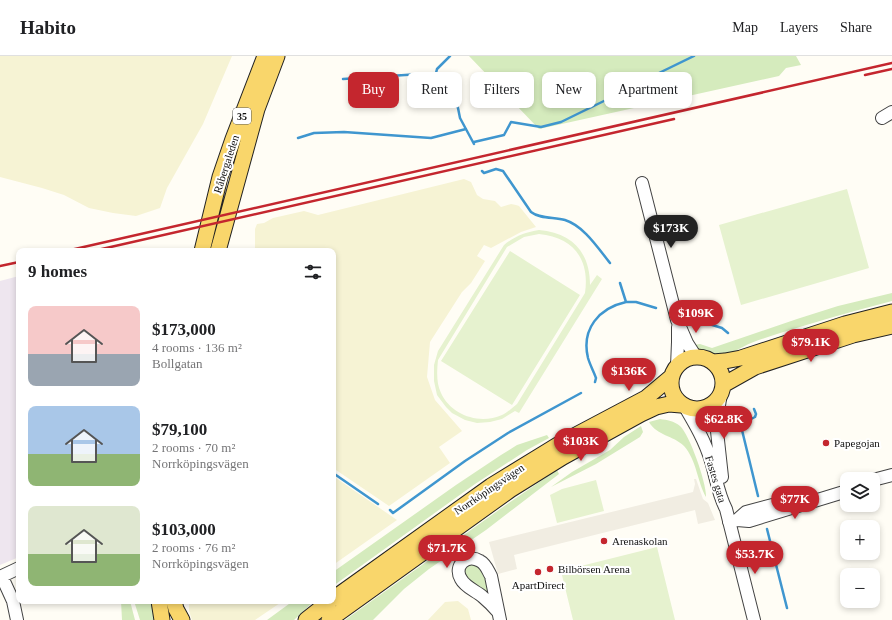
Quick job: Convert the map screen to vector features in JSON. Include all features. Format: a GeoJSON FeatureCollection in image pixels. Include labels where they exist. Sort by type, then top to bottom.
{"type":"FeatureCollection","features":[{"type":"Feature","properties":{"kind":"main road","name":"Råbergaleden"},"geometry":{"type":"LineString","coordinates":[[203,248],[220,177],[265,56]]}},
{"type":"Feature","properties":{"kind":"main road","name":"Råbergaleden"},"geometry":{"type":"LineString","coordinates":[[219,248],[257,109],[277,56]]}},
{"type":"Feature","properties":{"kind":"main road"},"geometry":{"type":"LineString","coordinates":[[712,362],[741,358],[845,324],[892,312]]}},
{"type":"Feature","properties":{"kind":"main road"},"geometry":{"type":"LineString","coordinates":[[719,395],[722,377],[719,369],[705,358],[696,357],[685,360],[674,372],[671,389],[672,393],[683,406],[699,410],[719,395],[755,367],[853,335],[892,326]]}},
{"type":"Feature","properties":{"kind":"main road","name":"Norrköpingsvägen"},"geometry":{"type":"LineString","coordinates":[[336,597],[491,486],[561,443],[646,398],[674,372]]}},
{"type":"Feature","properties":{"kind":"main road","name":"Norrköpingsvägen"},"geometry":{"type":"LineString","coordinates":[[329,620],[510,490],[563,457],[656,407],[669,404],[683,406]]}},
{"type":"Feature","properties":{"kind":"main road"},"geometry":{"type":"LineString","coordinates":[[159,604],[162,620]]}},
{"type":"Feature","properties":{"kind":"main road"},"geometry":{"type":"LineString","coordinates":[[175,604],[182,620]]}},
{"type":"Feature","properties":{"kind":"main road"},"geometry":{"type":"LineString","coordinates":[[306,620],[326,604]]}},
{"type":"Feature","properties":{"kind":"street"},"geometry":{"type":"LineString","coordinates":[[642,183],[677,320],[687,343],[696,357]]}},
{"type":"Feature","properties":{"kind":"street"},"geometry":{"type":"LineString","coordinates":[[674,372],[678,342],[677,320]]}},
{"type":"Feature","properties":{"kind":"street","name":"Fastes gata"},"geometry":{"type":"LineString","coordinates":[[719,395],[710,428],[727,499],[726,509]]}},
{"type":"Feature","properties":{"kind":"street","name":"Fastes gata"},"geometry":{"type":"LineString","coordinates":[[683,406],[697,427],[706,445],[722,501],[733,521],[754,620]]}},
{"type":"Feature","properties":{"kind":"street"},"geometry":{"type":"LineString","coordinates":[[880,478],[892,475]]}},
{"type":"Feature","properties":{"kind":"street"},"geometry":{"type":"LineString","coordinates":[[733,521],[746,512],[840,487]]}},
{"type":"Feature","properties":{"kind":"street"},"geometry":{"type":"LineString","coordinates":[[733,521],[748,521],[840,493]]}},
{"type":"Feature","properties":{"kind":"street"},"geometry":{"type":"LineString","coordinates":[[16,570],[1,577],[13,600],[17,620]]}},
{"type":"Feature","properties":{"kind":"shaded area"},"geometry":{"type":"Polygon","coordinates":[[[0,56],[232,56],[203,124],[167,188],[160,208],[136,216],[89,208],[64,195],[0,177],[0,56]]]}},
{"type":"Feature","properties":{"kind":"shaded area"},"geometry":{"type":"Polygon","coordinates":[[[464,179],[471,182],[477,195],[483,199],[495,201],[501,207],[511,204],[519,206],[536,227],[521,232],[491,248],[484,245],[477,256],[485,261],[471,283],[462,292],[430,342],[427,377],[435,400],[462,431],[439,447],[450,463],[389,506],[336,470],[336,248],[255,248],[255,229],[257,224],[264,223],[273,218],[304,211],[318,215],[464,179]]]}},
{"type":"Feature","properties":{"kind":"shaded area"},"geometry":{"type":"Polygon","coordinates":[[[16,277],[16,558],[0,565],[0,281],[16,277]]]}},
{"type":"Feature","properties":{"kind":"shaded area"},"geometry":{"type":"Polygon","coordinates":[[[336,478],[397,520],[336,563],[336,478]]]}},
{"type":"Feature","properties":{"kind":"shaded area"},"geometry":{"type":"Polygon","coordinates":[[[694,479],[696,479],[703,499],[708,503],[715,520],[698,524],[695,510],[514,555],[517,569],[498,574],[489,542],[693,492],[695,484],[694,479]]]}},
{"type":"Feature","properties":{"kind":"shaded area"},"geometry":{"type":"Polygon","coordinates":[[[458,601],[468,609],[471,620],[428,620],[445,602],[458,601]]]}},
{"type":"Feature","properties":{"kind":"shaded area"},"geometry":{"type":"Polygon","coordinates":[[[189,604],[279,604],[255,620],[192,620],[189,611],[189,604]]]}},
{"type":"Feature","properties":{"kind":"green space"},"geometry":{"type":"Polygon","coordinates":[[[469,56],[796,56],[801,65],[786,68],[779,76],[692,95],[692,72],[604,72],[604,108],[634,108],[539,129],[519,108],[534,108],[534,72],[484,72],[469,56]]]}},
{"type":"Feature","properties":{"kind":"green space"},"geometry":{"type":"Polygon","coordinates":[[[847,189],[869,268],[741,305],[719,225],[847,189]]]}},
{"type":"Feature","properties":{"kind":"green space"},"geometry":{"type":"Polygon","coordinates":[[[539,230],[561,235],[577,246],[587,263],[590,285],[597,275],[602,279],[519,413],[515,411],[502,419],[490,422],[477,423],[465,420],[452,413],[437,395],[434,381],[434,365],[438,351],[504,245],[525,233],[539,230]],[[539,234],[524,237],[507,247],[438,360],[437,376],[441,393],[452,407],[467,416],[484,419],[493,418],[504,414],[517,404],[585,293],[585,270],[582,260],[570,245],[551,236],[539,234]]]}},
{"type":"Feature","properties":{"kind":"green space"},"geometry":{"type":"Polygon","coordinates":[[[510,251],[580,295],[512,405],[441,361],[510,251]]]}},
{"type":"Feature","properties":{"kind":"green space"},"geometry":{"type":"Polygon","coordinates":[[[892,293],[892,301],[777,334],[731,352],[710,354],[701,351],[694,345],[700,344],[712,348],[838,306],[892,293]]]}},
{"type":"Feature","properties":{"kind":"green space"},"geometry":{"type":"Polygon","coordinates":[[[660,419],[675,423],[684,431],[697,460],[704,482],[706,497],[692,458],[684,446],[680,442],[656,430],[649,422],[660,419]]]}},
{"type":"Feature","properties":{"kind":"green space"},"geometry":{"type":"Polygon","coordinates":[[[641,426],[643,432],[640,437],[596,464],[551,487],[572,472],[610,450],[624,437],[641,426]]]}},
{"type":"Feature","properties":{"kind":"green space"},"geometry":{"type":"Polygon","coordinates":[[[547,435],[549,438],[527,450],[475,484],[336,584],[336,570],[456,485],[517,445],[547,435]]]}},
{"type":"Feature","properties":{"kind":"green space"},"geometry":{"type":"Polygon","coordinates":[[[557,470],[559,474],[486,530],[429,569],[404,589],[373,620],[345,620],[503,507],[557,470]]]}},
{"type":"Feature","properties":{"kind":"green space"},"geometry":{"type":"Polygon","coordinates":[[[596,480],[604,511],[557,523],[550,495],[562,489],[596,480]]]}},
{"type":"Feature","properties":{"kind":"green space"},"geometry":{"type":"Polygon","coordinates":[[[657,547],[675,620],[573,620],[561,571],[657,547]]]}},
{"type":"Feature","properties":{"kind":"green space"},"geometry":{"type":"Polygon","coordinates":[[[469,564],[473,564],[485,572],[496,604],[475,587],[465,576],[465,569],[469,564]]]}},
{"type":"Feature","properties":{"kind":"green space"},"geometry":{"type":"Polygon","coordinates":[[[121,604],[131,604],[135,620],[122,620],[121,604]]]}},
{"type":"Feature","properties":{"kind":"green space"},"geometry":{"type":"Polygon","coordinates":[[[135,604],[153,604],[156,620],[140,620],[135,604]]]}},
{"type":"Feature","properties":{"kind":"green space"},"geometry":{"type":"Polygon","coordinates":[[[289,604],[311,604],[294,620],[267,620],[289,604]]]}},
{"type":"Feature","properties":{"kind":"waterway"},"geometry":{"type":"LineString","coordinates":[[450,56],[437,69],[436,73],[458,108],[460,118],[474,144]]}},
{"type":"Feature","properties":{"kind":"waterway"},"geometry":{"type":"LineString","coordinates":[[661,72],[694,56]]}},
{"type":"Feature","properties":{"kind":"waterway"},"geometry":{"type":"LineString","coordinates":[[343,79],[407,75]]}},
{"type":"Feature","properties":{"kind":"waterway"},"geometry":{"type":"LineString","coordinates":[[474,142],[504,135],[511,122],[541,127],[561,122],[604,101]]}},
{"type":"Feature","properties":{"kind":"waterway"},"geometry":{"type":"LineString","coordinates":[[298,138],[314,133],[344,132],[431,138],[466,129]]}},
{"type":"Feature","properties":{"kind":"waterway"},"geometry":{"type":"LineString","coordinates":[[482,171],[484,173],[496,169],[503,171],[531,212],[539,216],[561,219],[572,223],[590,238],[610,263]]}},
{"type":"Feature","properties":{"kind":"waterway"},"geometry":{"type":"LineString","coordinates":[[620,283],[626,302],[636,302],[656,308]]}},
{"type":"Feature","properties":{"kind":"waterway"},"geometry":{"type":"LineString","coordinates":[[595,382],[596,378],[588,358],[587,348],[587,338],[590,329],[594,321],[600,315],[608,309],[626,302]]}},
{"type":"Feature","properties":{"kind":"waterway"},"geometry":{"type":"LineString","coordinates":[[693,319],[722,328],[728,333]]}},
{"type":"Feature","properties":{"kind":"waterway"},"geometry":{"type":"LineString","coordinates":[[390,510],[393,513],[465,461],[508,433],[581,393]]}},
{"type":"Feature","properties":{"kind":"waterway"},"geometry":{"type":"LineString","coordinates":[[754,409],[756,414],[755,417],[745,422],[741,426],[758,496]]}},
{"type":"Feature","properties":{"kind":"waterway"},"geometry":{"type":"LineString","coordinates":[[336,475],[378,504]]}},
{"type":"Feature","properties":{"kind":"waterway"},"geometry":{"type":"LineString","coordinates":[[767,529],[787,608]]}},
{"type":"Feature","properties":{"kind":"railway"},"geometry":{"type":"LineString","coordinates":[[79,248],[892,63]]}},
{"type":"Feature","properties":{"kind":"railway"},"geometry":{"type":"LineString","coordinates":[[865,75],[892,69]]}},
{"type":"Feature","properties":{"kind":"railway"},"geometry":{"type":"LineString","coordinates":[[106,248],[674,119]]}},
{"type":"Feature","properties":{"kind":"railway"},"geometry":{"type":"LineString","coordinates":[[0,266],[16,263]]}},
{"type":"Feature","properties":{"kind":"place","name":"Papegojan"},"geometry":{"type":"Point","coordinates":[826,443]}},
{"type":"Feature","properties":{"kind":"place","name":"Arenaskolan"},"geometry":{"type":"Point","coordinates":[604,541]}},
{"type":"Feature","properties":{"kind":"place","name":"Bilbörsen Arena"},"geometry":{"type":"Point","coordinates":[550,569]}},
{"type":"Feature","properties":{"kind":"place","name":"ApartDirect"},"geometry":{"type":"Point","coordinates":[538,572]}}]}
